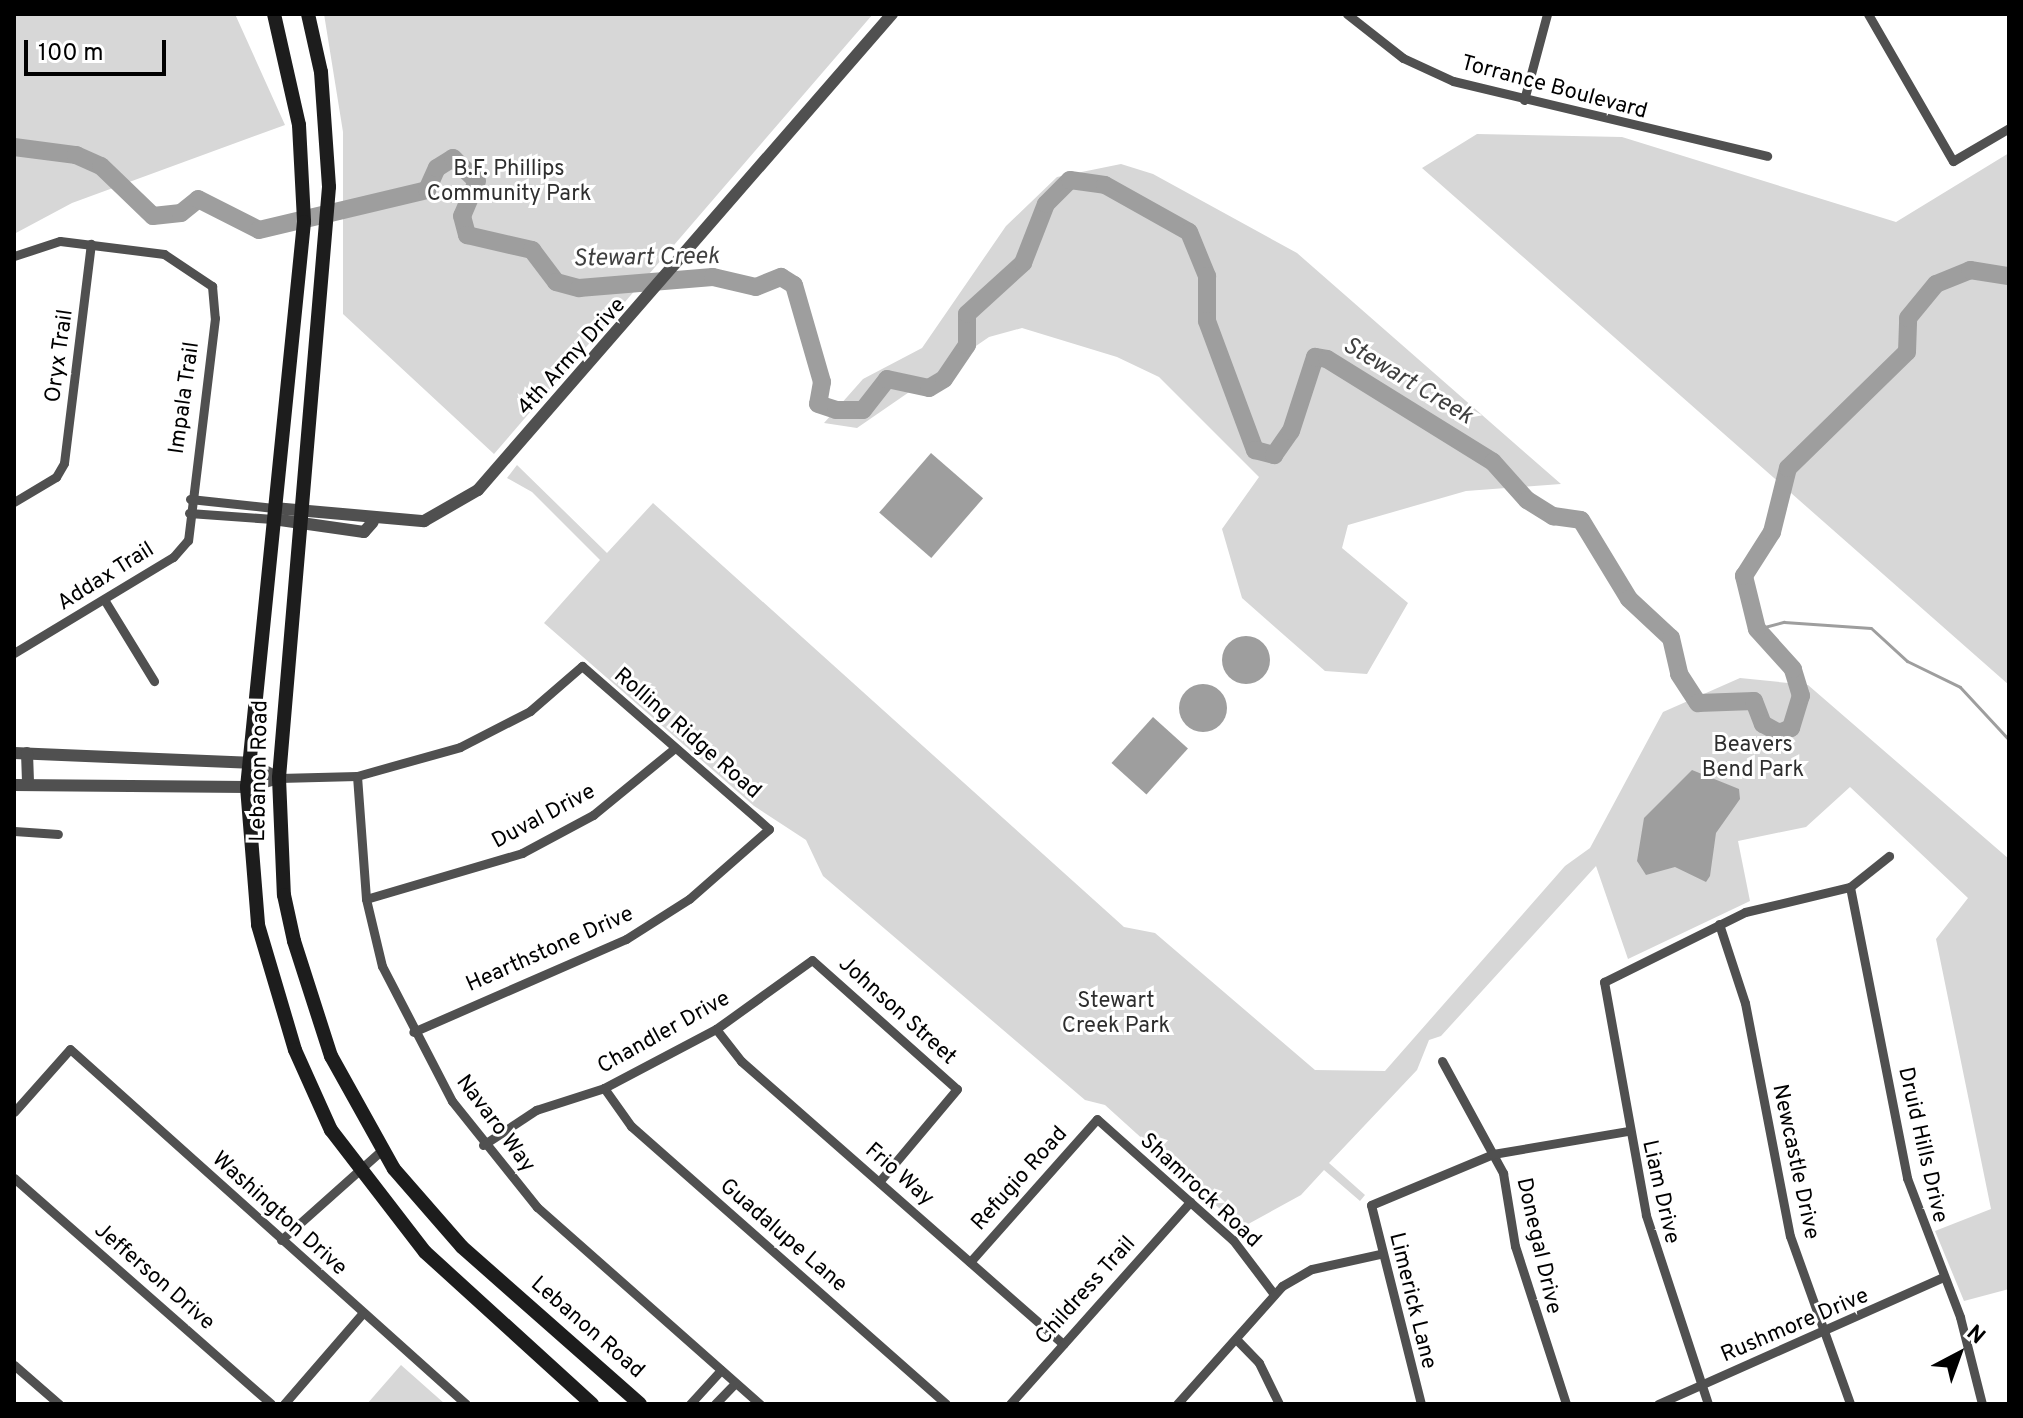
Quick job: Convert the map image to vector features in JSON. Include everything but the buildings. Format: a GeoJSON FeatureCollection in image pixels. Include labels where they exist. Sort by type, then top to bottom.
{"type":"FeatureCollection","features":[{"type":"Feature","properties":{"kind":"main road","name":"Lebanon Road"},"geometry":{"type":"LineString","coordinates":[[274,14],[299,125],[304,222],[247,787],[253,891],[285,1017],[331,1130],[425,1252],[592,1404]]}},
{"type":"Feature","properties":{"kind":"main road","name":"Lebanon Road"},"geometry":{"type":"LineString","coordinates":[[308,14],[326,121],[322,309],[279,778],[284,895],[313,1008],[382,1150],[462,1247],[640,1404]]}},
{"type":"Feature","properties":{"kind":"main road"},"geometry":{"type":"LineString","coordinates":[[285,1017],[313,1008]]}},
{"type":"Feature","properties":{"kind":"street","name":"4th Army Drive"},"geometry":{"type":"LineString","coordinates":[[189,513],[303,516],[364,532],[373,522],[424,521],[466,499],[590,367],[892,14]]}},
{"type":"Feature","properties":{"kind":"street","name":"Torrance Boulevard"},"geometry":{"type":"LineString","coordinates":[[1347,14],[1428,71],[1524,100],[1767,156]]}},
{"type":"Feature","properties":{"kind":"street"},"geometry":{"type":"LineString","coordinates":[[1524,100],[1547,14]]}},
{"type":"Feature","properties":{"kind":"street"},"geometry":{"type":"LineString","coordinates":[[1868,14],[1953,161],[2009,128]]}},
{"type":"Feature","properties":{"kind":"street"},"geometry":{"type":"LineString","coordinates":[[14,256],[52,242],[91,244]]}},
{"type":"Feature","properties":{"kind":"street","name":"Impala Trail"},"geometry":{"type":"LineString","coordinates":[[91,244],[164,254],[214,289],[189,513]]}},
{"type":"Feature","properties":{"kind":"street","name":"Oryx Trail"},"geometry":{"type":"LineString","coordinates":[[14,502],[60,471],[91,244]]}},
{"type":"Feature","properties":{"kind":"street","name":"4th Army Drive"},"geometry":{"type":"LineString","coordinates":[[190,499],[273,514]]}},
{"type":"Feature","properties":{"kind":"street","name":"Addax Trail"},"geometry":{"type":"LineString","coordinates":[[14,653],[105,601],[173,557],[188,540],[189,513]]}},
{"type":"Feature","properties":{"kind":"street"},"geometry":{"type":"LineString","coordinates":[[105,601],[154,681]]}},
{"type":"Feature","properties":{"kind":"street","name":"Rolling Ridge Road"},"geometry":{"type":"LineString","coordinates":[[357,776],[481,737],[530,711],[582,666],[769,829]]}},
{"type":"Feature","properties":{"kind":"street","name":"Duval Drive"},"geometry":{"type":"LineString","coordinates":[[366,899],[522,853],[593,815],[675,748]]}},
{"type":"Feature","properties":{"kind":"street"},"geometry":{"type":"LineString","coordinates":[[279,778],[249,763],[20,753],[21,784],[247,787],[279,778],[357,776]]}},
{"type":"Feature","properties":{"kind":"street","name":"Navaro Way"},"geometry":{"type":"LineString","coordinates":[[357,776],[366,899],[382,966],[413,1032],[483,1145],[537,1207],[760,1404]]}},
{"type":"Feature","properties":{"kind":"street","name":"Hearthstone Drive"},"geometry":{"type":"LineString","coordinates":[[413,1032],[626,939],[699,891],[769,829]]}},
{"type":"Feature","properties":{"kind":"street"},"geometry":{"type":"LineString","coordinates":[[14,831],[58,834]]}},
{"type":"Feature","properties":{"kind":"street"},"geometry":{"type":"LineString","coordinates":[[1719,924],[1771,903],[1850,887],[1889,856]]}},
{"type":"Feature","properties":{"kind":"street","name":"Druid Hills Drive"},"geometry":{"type":"LineString","coordinates":[[1850,887],[1907,1178],[1943,1277],[1982,1404]]}},
{"type":"Feature","properties":{"kind":"street","name":"Liam Drive"},"geometry":{"type":"LineString","coordinates":[[1708,1404],[1658,1261],[1627,1131],[1604,982],[1719,924]]}},
{"type":"Feature","properties":{"kind":"street","name":"Newcastle Drive"},"geometry":{"type":"LineString","coordinates":[[1719,924],[1745,1003],[1790,1236],[1828,1334],[1850,1404]]}},
{"type":"Feature","properties":{"kind":"street","name":"Chandler Drive"},"geometry":{"type":"LineString","coordinates":[[483,1145],[536,1110],[604,1088],[716,1029],[812,960]]}},
{"type":"Feature","properties":{"kind":"street","name":"Johnson Street"},"geometry":{"type":"LineString","coordinates":[[812,960],[957,1089],[879,1182]]}},
{"type":"Feature","properties":{"kind":"street","name":"Frio Way"},"geometry":{"type":"LineString","coordinates":[[716,1029],[741,1061],[1063,1344]]}},
{"type":"Feature","properties":{"kind":"street","name":"Washington Drive"},"geometry":{"type":"LineString","coordinates":[[14,1112],[70,1049],[362,1314],[466,1404]]}},
{"type":"Feature","properties":{"kind":"street","name":"Donegal Drive"},"geometry":{"type":"LineString","coordinates":[[1442,1061],[1493,1154],[1566,1404]]}},
{"type":"Feature","properties":{"kind":"street","name":"Guadalupe Lane"},"geometry":{"type":"LineString","coordinates":[[604,1088],[631,1126],[946,1404]]}},
{"type":"Feature","properties":{"kind":"street","name":"Shamrock Road"},"geometry":{"type":"LineString","coordinates":[[1097,1119],[1233,1240],[1274,1294]]}},
{"type":"Feature","properties":{"kind":"street","name":"Refugio Road"},"geometry":{"type":"LineString","coordinates":[[970,1262],[1097,1119]]}},
{"type":"Feature","properties":{"kind":"street"},"geometry":{"type":"LineString","coordinates":[[1493,1154],[1627,1131]]}},
{"type":"Feature","properties":{"kind":"street"},"geometry":{"type":"LineString","coordinates":[[281,1240],[358,1164],[382,1150]]}},
{"type":"Feature","properties":{"kind":"street","name":"Limerick Lane"},"geometry":{"type":"LineString","coordinates":[[1421,1404],[1380,1254],[1371,1205],[1493,1154]]}},
{"type":"Feature","properties":{"kind":"street","name":"Jefferson Drive"},"geometry":{"type":"LineString","coordinates":[[14,1178],[271,1404]]}},
{"type":"Feature","properties":{"kind":"street","name":"Childress Trail"},"geometry":{"type":"LineString","coordinates":[[1010,1404],[1190,1202]]}},
{"type":"Feature","properties":{"kind":"street"},"geometry":{"type":"LineString","coordinates":[[1177,1404],[1274,1294],[1312,1269],[1380,1254]]}},
{"type":"Feature","properties":{"kind":"street","name":"Rushmore Drive"},"geometry":{"type":"LineString","coordinates":[[1658,1404],[1828,1334],[1943,1277]]}},
{"type":"Feature","properties":{"kind":"street"},"geometry":{"type":"LineString","coordinates":[[284,1404],[362,1314]]}},
{"type":"Feature","properties":{"kind":"street"},"geometry":{"type":"LineString","coordinates":[[1236,1339],[1259,1363],[1279,1404]]}},
{"type":"Feature","properties":{"kind":"street"},"geometry":{"type":"LineString","coordinates":[[14,1365],[59,1404]]}},
{"type":"Feature","properties":{"kind":"street"},"geometry":{"type":"LineString","coordinates":[[690,1404],[721,1370]]}},
{"type":"Feature","properties":{"kind":"street"},"geometry":{"type":"LineString","coordinates":[[715,1404],[735,1383]]}},
{"type":"Feature","properties":{"kind":"green space"},"geometry":{"type":"Polygon","coordinates":[[[14,14],[235,14],[285,125],[72,203],[14,234],[14,14]]]}},
{"type":"Feature","properties":{"kind":"green space","name":"B.F. Phillips Community Park"},"geometry":{"type":"Polygon","coordinates":[[[324,14],[873,14],[494,454],[343,314],[343,132],[324,14]]]}},
{"type":"Feature","properties":{"kind":"green space"},"geometry":{"type":"Polygon","coordinates":[[[1477,134],[1622,137],[1896,222],[2009,153],[2009,685],[1422,168],[1477,134]]]}},
{"type":"Feature","properties":{"kind":"green space"},"geometry":{"type":"Polygon","coordinates":[[[1121,164],[1153,174],[1297,253],[1561,484],[1466,491],[1348,525],[1342,548],[1408,603],[1367,674],[1325,671],[1242,598],[1222,529],[1259,477],[1159,377],[1117,357],[1022,328],[989,337],[857,428],[824,423],[863,379],[922,348],[1006,226],[1057,177],[1121,164]]]}},
{"type":"Feature","properties":{"kind":"green space","name":"Stewart Creek Park"},"geometry":{"type":"Polygon","coordinates":[[[517,465],[607,553],[653,503],[1124,927],[1155,933],[1315,1070],[1385,1071],[1565,866],[1590,848],[1663,712],[1740,678],[1808,685],[2009,859],[2009,1289],[1964,1301],[1935,1231],[1991,1209],[1936,939],[1968,898],[1850,787],[1806,827],[1738,841],[1750,901],[1628,959],[1596,866],[1441,1036],[1429,1040],[1417,1070],[1329,1163],[1365,1195],[1360,1201],[1324,1170],[1301,1195],[1241,1228],[1105,1105],[1085,1100],[823,876],[806,840],[754,806],[544,623],[600,560],[532,492],[507,478],[517,465]]]}},
{"type":"Feature","properties":{"kind":"green space"},"geometry":{"type":"Polygon","coordinates":[[[401,1365],[445,1404],[367,1404],[401,1365]]]}},
{"type":"Feature","properties":{"kind":"shaded area"},"geometry":{"type":"Polygon","coordinates":[[[931,453],[983,498],[931,558],[879,513],[931,453]]]}},
{"type":"Feature","properties":{"kind":"shaded area"},"geometry":{"type":"Polygon","coordinates":[[[1246,636],[1263,643],[1270,660],[1263,677],[1246,684],[1229,677],[1222,660],[1229,643],[1246,636]]]}},
{"type":"Feature","properties":{"kind":"shaded area"},"geometry":{"type":"Polygon","coordinates":[[[1203,684],[1220,691],[1227,708],[1220,725],[1203,732],[1186,725],[1179,708],[1186,691],[1203,684]]]}},
{"type":"Feature","properties":{"kind":"shaded area"},"geometry":{"type":"Polygon","coordinates":[[[1153,717],[1188,748],[1146,795],[1112,763],[1153,717]]]}},
{"type":"Feature","properties":{"kind":"shaded area"},"geometry":{"type":"Polygon","coordinates":[[[1692,770],[1739,789],[1740,799],[1716,833],[1710,876],[1706,882],[1675,867],[1646,875],[1637,861],[1644,818],[1692,770]]]}},
{"type":"Feature","properties":{"kind":"waterway","name":"Stewart Creek"},"geometry":{"type":"LineString","coordinates":[[14,147],[76,155],[101,166],[153,216],[181,213],[198,199],[259,230],[427,190],[437,168],[453,158],[477,181],[462,216],[467,235],[532,250],[556,282],[579,288],[713,277],[756,287],[781,277],[794,285],[822,382],[818,404],[836,410],[863,410],[887,379],[929,388],[944,379],[967,345],[967,314],[1023,263],[1046,204],[1070,180],[1105,185],[1189,232],[1207,276],[1207,321],[1255,450],[1274,455],[1291,431],[1315,357],[1327,359],[1493,462],[1527,500],[1553,516],[1581,520],[1629,599],[1671,638],[1679,674],[1698,703],[1754,701],[1763,724],[1779,733],[1791,728],[1801,696],[1793,669],[1757,629],[1744,576],[1772,532],[1788,468],[1907,352],[1908,318],[1936,284],[1970,270],[2009,276]]}},
{"type":"Feature","properties":{"kind":"waterway"},"geometry":{"type":"LineString","coordinates":[[1757,629],[1784,622],[1871,628],[1907,661],[1960,687],[2009,740]]}},
{"type":"Feature","properties":{"kind":"park label","name":"Beavers Bend Park"},"geometry":{"type":"Point","coordinates":[1753,758]}}]}
